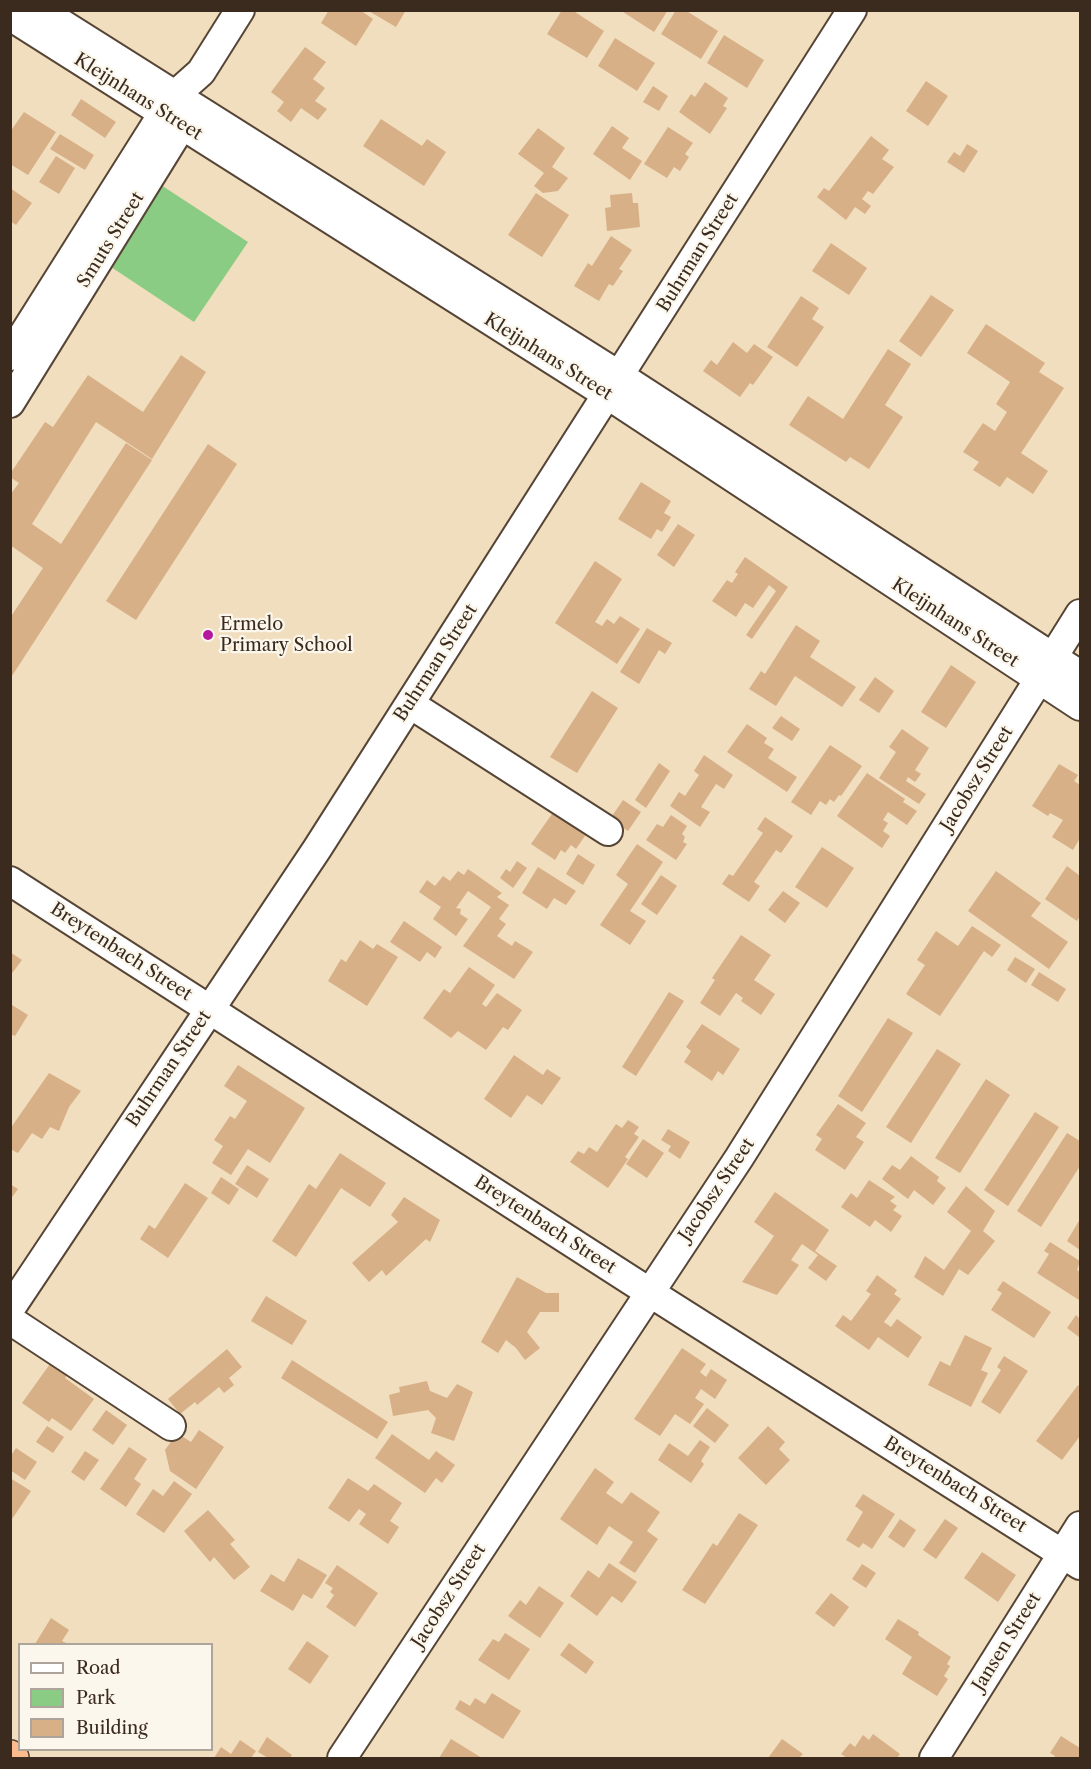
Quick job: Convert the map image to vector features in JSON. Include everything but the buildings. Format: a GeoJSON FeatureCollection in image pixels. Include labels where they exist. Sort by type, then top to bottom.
{"type":"FeatureCollection","features":[{"type":"Feature","properties":{"kind":"street","name":"Kleijnhans Street"},"geometry":{"type":"LineString","coordinates":[[40,10],[178,110]]}},
{"type":"Feature","properties":{"kind":"street","name":"Smuts Street"},"geometry":{"type":"LineString","coordinates":[[10,403],[178,110],[240,10]]}},
{"type":"Feature","properties":{"kind":"street","name":"Buhrman Street"},"geometry":{"type":"LineString","coordinates":[[10,1309],[317,849],[852,10]]}},
{"type":"Feature","properties":{"kind":"street","name":"Kleijnhans Street"},"geometry":{"type":"LineString","coordinates":[[10,16],[178,110],[614,385],[1046,668],[1080,706]]}},
{"type":"Feature","properties":{"kind":"street","name":"Smuts Street"},"geometry":{"type":"LineString","coordinates":[[10,356],[178,110]]}},
{"type":"Feature","properties":{"kind":"street","name":"Jacobsz Street"},"geometry":{"type":"LineString","coordinates":[[342,1758],[740,1158],[1080,614]]}},
{"type":"Feature","properties":{"kind":"street","name":"Kleijnhans Street"},"geometry":{"type":"LineString","coordinates":[[1046,668],[1080,675]]}},
{"type":"Feature","properties":{"kind":"street"},"geometry":{"type":"LineString","coordinates":[[410,704],[608,831]]}},
{"type":"Feature","properties":{"kind":"street","name":"Breytenbach Street"},"geometry":{"type":"LineString","coordinates":[[10,881],[649,1292],[1071,1559]]}},
{"type":"Feature","properties":{"kind":"street"},"geometry":{"type":"LineString","coordinates":[[10,1320],[171,1426]]}},
{"type":"Feature","properties":{"kind":"street","name":"Jansen Street"},"geometry":{"type":"LineString","coordinates":[[934,1758],[1071,1559],[1080,1526]]}},
{"type":"Feature","properties":{"kind":"green space"},"geometry":{"type":"Polygon","coordinates":[[[158,183],[248,242],[194,322],[105,263],[158,183]]]}},
{"type":"Feature","properties":{"kind":"place","name":"Ermelo Primary School"},"geometry":{"type":"Point","coordinates":[208,635]}}]}
